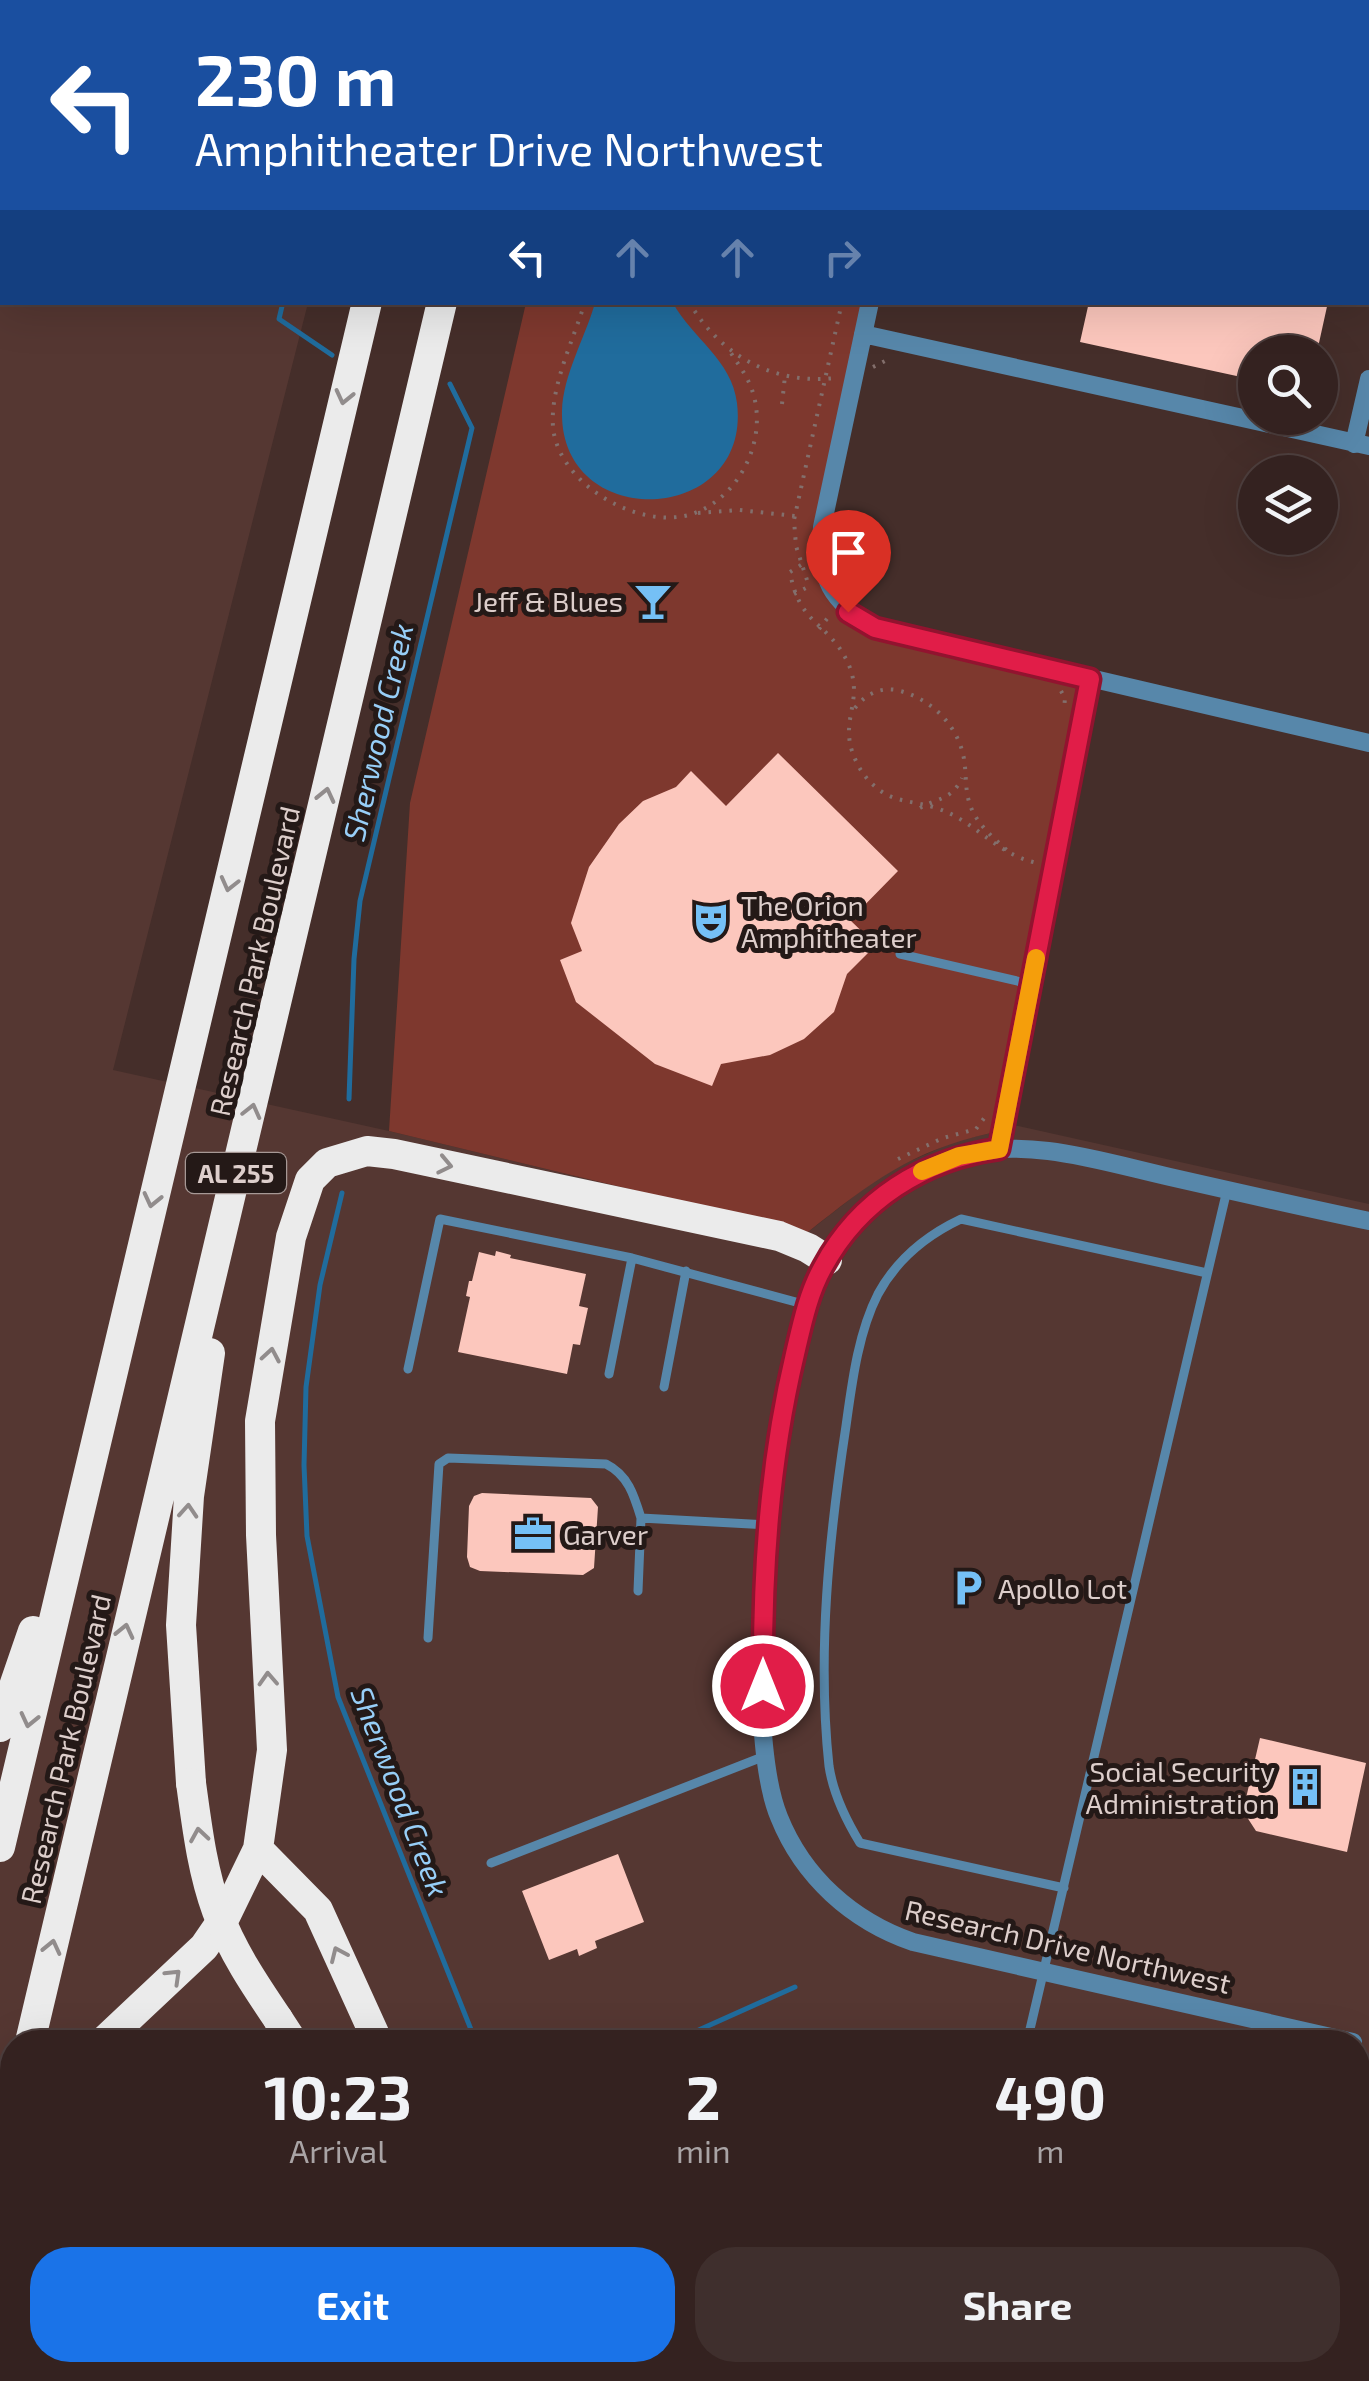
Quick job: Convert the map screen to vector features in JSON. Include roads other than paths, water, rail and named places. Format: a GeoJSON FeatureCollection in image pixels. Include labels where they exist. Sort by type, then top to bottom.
{"type":"FeatureCollection","features":[{"type":"Feature","properties":{"kind":"highway","name":"Research Park Boulevard"},"geometry":{"type":"LineString","coordinates":[[0,1846],[366,305]]}},
{"type":"Feature","properties":{"kind":"highway","name":"Research Park Boulevard"},"geometry":{"type":"LineString","coordinates":[[33,2030],[441,305]]}},
{"type":"Feature","properties":{"kind":"highway"},"geometry":{"type":"LineString","coordinates":[[116,2030],[204,1947],[226,1915],[258,1850],[272,1750],[260,1535],[260,1421],[291,1237],[310,1180],[318,1170],[350,1154],[394,1154],[780,1236],[827,1260]]}},
{"type":"Feature","properties":{"kind":"highway"},"geometry":{"type":"LineString","coordinates":[[230,1196],[189,1496],[184,1570],[181,1626],[191,1783],[200,1848],[217,1911],[243,1967],[284,2030]]}},
{"type":"Feature","properties":{"kind":"highway"},"geometry":{"type":"LineString","coordinates":[[0,1727],[86,1477]]}},
{"type":"Feature","properties":{"kind":"highway"},"geometry":{"type":"LineString","coordinates":[[258,1850],[318,1910],[373,2030]]}},
{"type":"Feature","properties":{"kind":"street"},"geometry":{"type":"LineString","coordinates":[[869,305],[819,557],[828,586],[848,612],[875,628],[1369,743]]}},
{"type":"Feature","properties":{"kind":"street"},"geometry":{"type":"LineString","coordinates":[[863,334],[1362,445],[1369,379]]}},
{"type":"Feature","properties":{"kind":"street"},"geometry":{"type":"LineString","coordinates":[[999,1149],[1090,679]]}},
{"type":"Feature","properties":{"kind":"street","name":"Research Drive Northwest"},"geometry":{"type":"LineString","coordinates":[[1299,2030],[897,1937],[826,1890],[796,1852],[772,1797],[765,1756],[762,1617],[768,1525],[786,1390],[807,1304],[827,1260],[856,1220],[912,1175],[959,1156],[999,1149],[1067,1154],[1369,1221]]}},
{"type":"Feature","properties":{"kind":"lane"},"geometry":{"type":"LineString","coordinates":[[900,954],[1030,984]]}},
{"type":"Feature","properties":{"kind":"lane"},"geometry":{"type":"LineString","coordinates":[[1030,2030],[1227,1190]]}},
{"type":"Feature","properties":{"kind":"lane"},"geometry":{"type":"LineString","coordinates":[[408,1369],[440,1219],[632,1258],[807,1304]]}},
{"type":"Feature","properties":{"kind":"lane"},"geometry":{"type":"LineString","coordinates":[[1064,1888],[860,1843],[846,1820],[830,1770],[826,1616],[834,1508],[861,1344],[878,1296],[901,1260],[934,1232],[961,1220],[1208,1273]]}},
{"type":"Feature","properties":{"kind":"lane"},"geometry":{"type":"LineString","coordinates":[[609,1374],[632,1258]]}},
{"type":"Feature","properties":{"kind":"lane"},"geometry":{"type":"LineString","coordinates":[[664,1387],[686,1271]]}},
{"type":"Feature","properties":{"kind":"lane"},"geometry":{"type":"LineString","coordinates":[[428,1638],[439,1464],[448,1458],[606,1464],[617,1469],[632,1488],[641,1518],[638,1591]]}},
{"type":"Feature","properties":{"kind":"lane"},"geometry":{"type":"LineString","coordinates":[[641,1518],[768,1525]]}},
{"type":"Feature","properties":{"kind":"lane"},"geometry":{"type":"LineString","coordinates":[[491,1863],[765,1756]]}},
{"type":"Feature","properties":{"kind":"water"},"geometry":{"type":"Polygon","coordinates":[[[594,305],[674,305],[728,374],[737,403],[734,444],[716,473],[687,492],[654,499],[620,495],[590,479],[569,451],[562,411],[570,370],[594,305]]]}},
{"type":"Feature","properties":{"kind":"waterway","name":"Sherwood Creek"},"geometry":{"type":"LineString","coordinates":[[282,305],[279,319],[332,355]]}},
{"type":"Feature","properties":{"kind":"waterway","name":"Sherwood Creek"},"geometry":{"type":"LineString","coordinates":[[349,1099],[360,901],[472,428],[450,384]]}},
{"type":"Feature","properties":{"kind":"waterway","name":"Sherwood Creek"},"geometry":{"type":"LineString","coordinates":[[342,1193],[320,1285],[306,1387],[307,1536],[338,1697],[471,2030]]}},
{"type":"Feature","properties":{"kind":"waterway"},"geometry":{"type":"LineString","coordinates":[[699,2030],[795,1987]]}},
{"type":"Feature","properties":{"kind":"place","name":"Jeff & Blues"},"geometry":{"type":"Point","coordinates":[653,601]}},
{"type":"Feature","properties":{"kind":"place","name":"The Orion Amphitheater"},"geometry":{"type":"Point","coordinates":[711,921]}},
{"type":"Feature","properties":{"kind":"place","name":"Garver"},"geometry":{"type":"Point","coordinates":[533,1534]}},
{"type":"Feature","properties":{"kind":"place","name":"Apollo Lot"},"geometry":{"type":"Point","coordinates":[968,1588]}},
{"type":"Feature","properties":{"kind":"place","name":"Social Security Administration"},"geometry":{"type":"Point","coordinates":[1305,1787]}}]}
